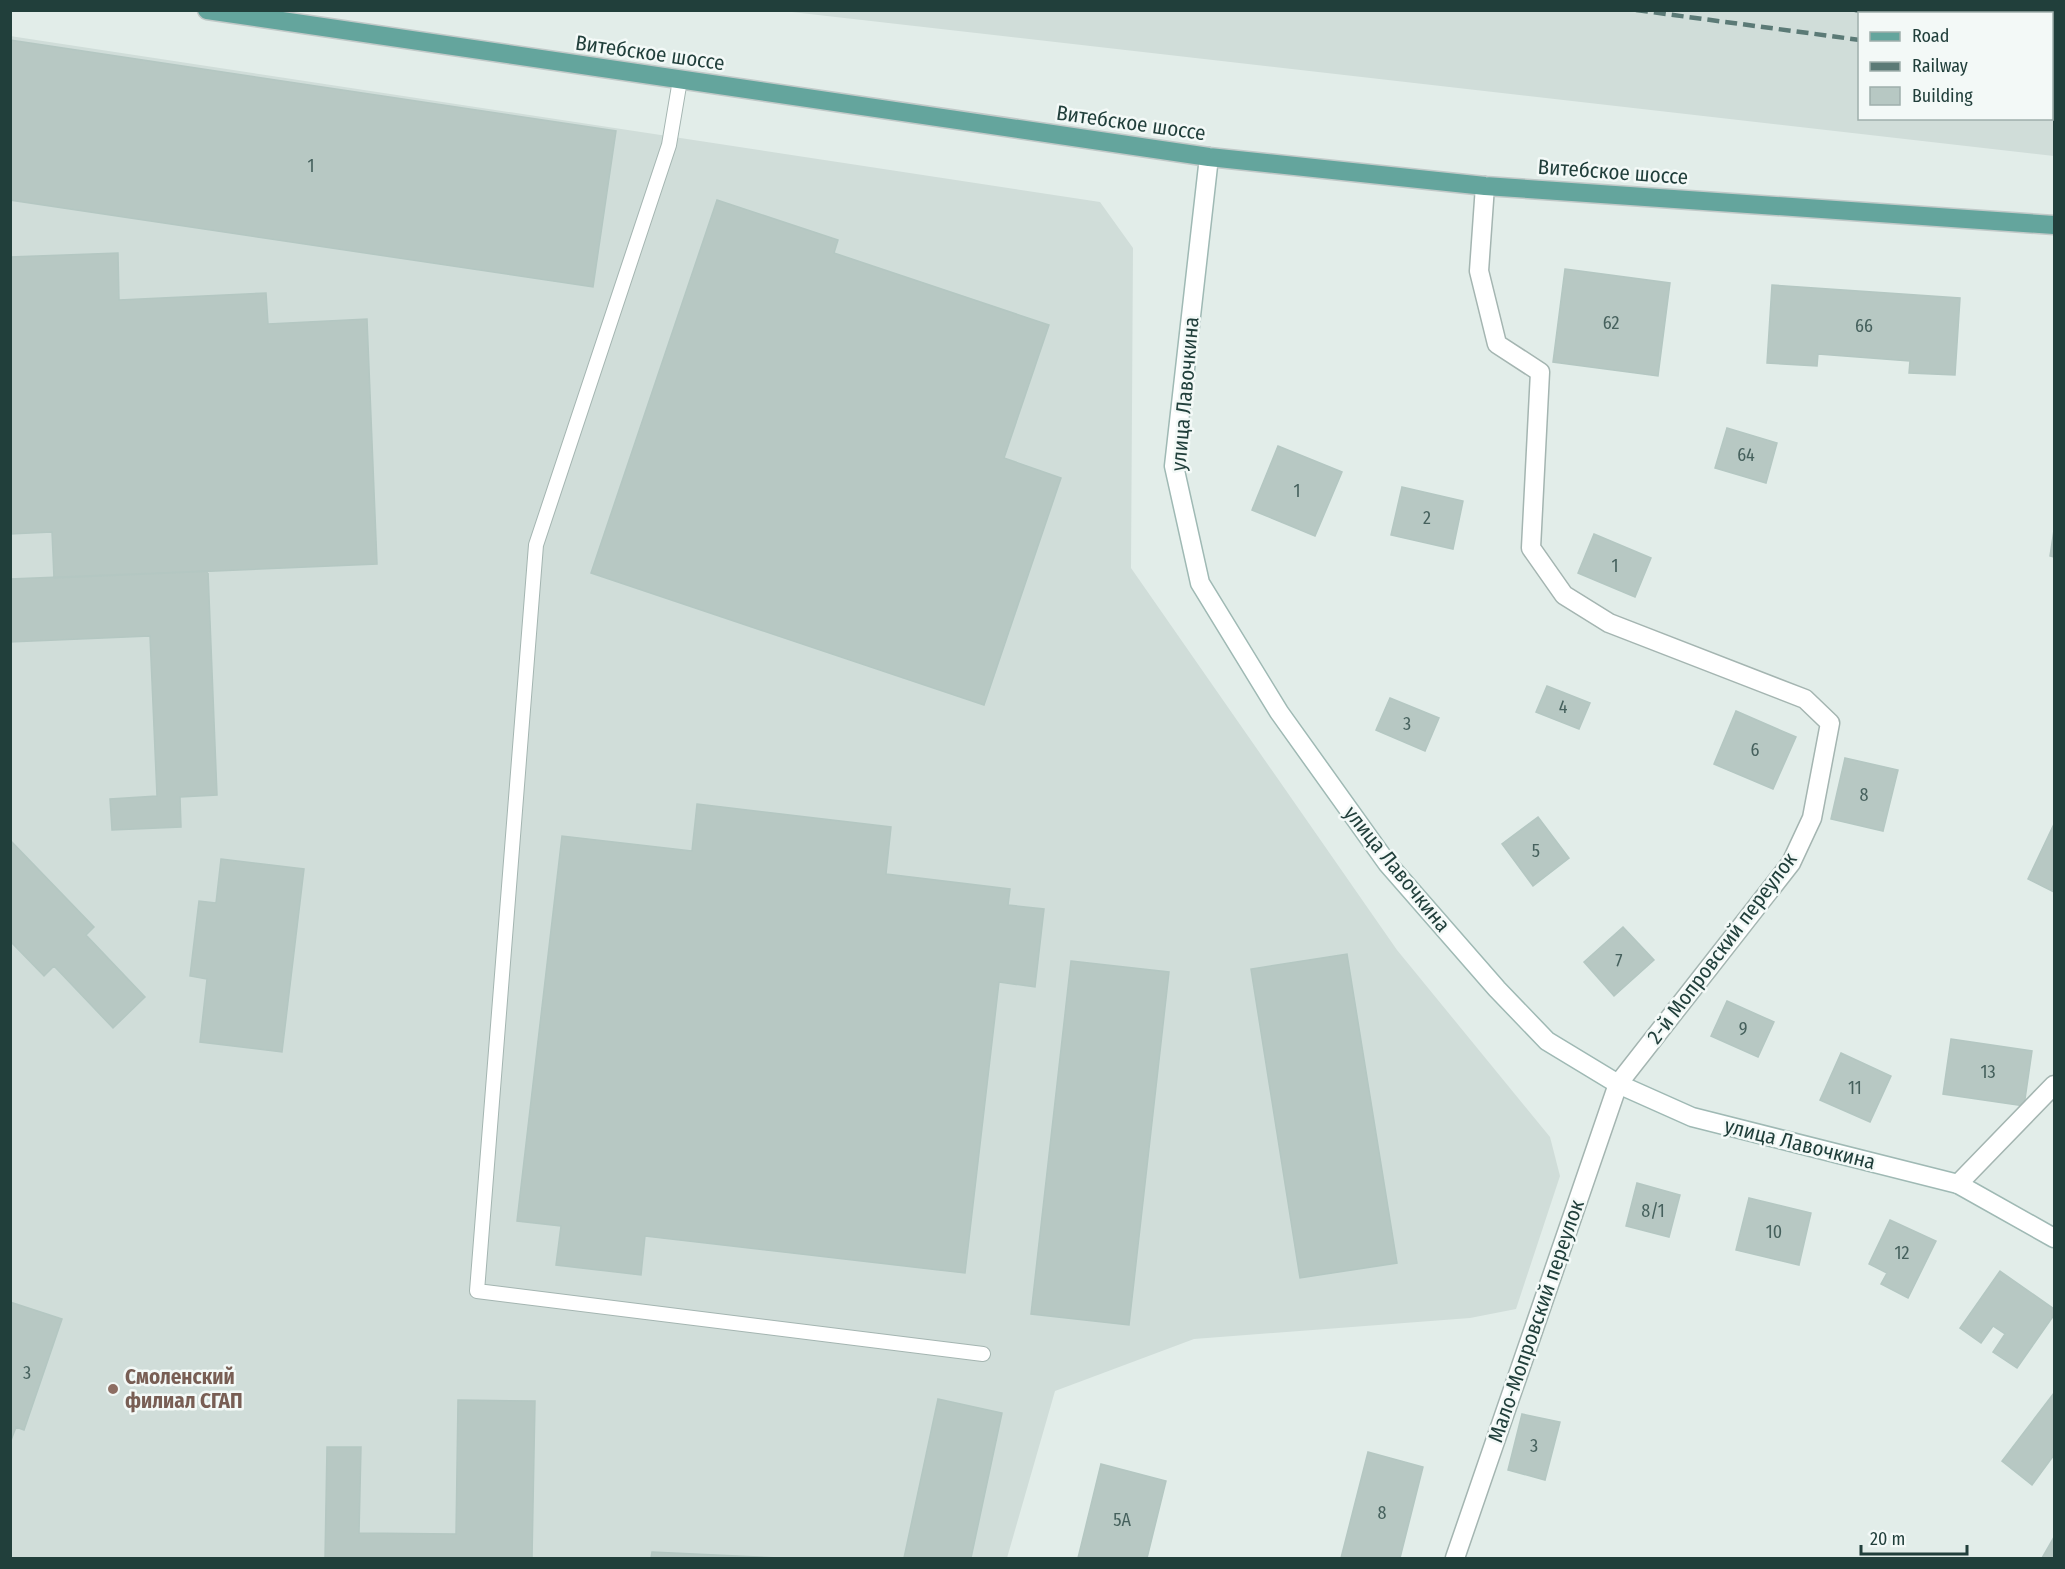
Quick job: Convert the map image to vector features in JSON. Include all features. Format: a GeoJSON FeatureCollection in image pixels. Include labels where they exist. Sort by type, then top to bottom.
{"type":"FeatureCollection","features":[{"type":"Feature","properties":{"kind":"main road","name":"Витебское шоссе"},"geometry":{"type":"LineString","coordinates":[[207,10],[1209,158],[1485,186],[2055,225]]}},
{"type":"Feature","properties":{"kind":"street","name":"улица Лавочкина"},"geometry":{"type":"LineString","coordinates":[[1209,158],[1174,466],[1200,583],[1279,712],[1387,863],[1497,989],[1546,1041],[1618,1084],[1692,1117],[1958,1184],[2055,1238]]}},
{"type":"Feature","properties":{"kind":"street","name":"2-й Мопровский переулок"},"geometry":{"type":"LineString","coordinates":[[1485,186],[1479,271],[1497,344],[1540,372],[1531,548],[1564,595],[1609,623],[1804,699],[1830,723],[1812,818],[1791,864],[1618,1084]]}},
{"type":"Feature","properties":{"kind":"street","name":"Мало-Мопровский переулок"},"geometry":{"type":"LineString","coordinates":[[1455,1558],[1618,1084]]}},
{"type":"Feature","properties":{"kind":"street"},"geometry":{"type":"LineString","coordinates":[[1958,1184],[2055,1085]]}},
{"type":"Feature","properties":{"kind":"lane"},"geometry":{"type":"LineString","coordinates":[[680,80],[669,145],[536,546],[477,1291],[983,1354]]}},
{"type":"Feature","properties":{"kind":"shaded area"},"geometry":{"type":"Polygon","coordinates":[[[783,11],[2054,11],[2054,156],[783,11]]]}},
{"type":"Feature","properties":{"kind":"shaded area"},"geometry":{"type":"Polygon","coordinates":[[[10,36],[1100,202],[1133,248],[1131,568],[1397,950],[1550,1137],[1560,1176],[1516,1309],[1470,1318],[1194,1339],[1055,1391],[1007,1558],[11,1558],[10,36]]]}},
{"type":"Feature","properties":{"kind":"building"},"geometry":{"type":"Polygon","coordinates":[[[10,40],[616,131],[593,287],[10,200],[10,40]]]}},
{"type":"Feature","properties":{"kind":"building"},"geometry":{"type":"Polygon","coordinates":[[[717,200],[838,240],[834,253],[1049,325],[1004,458],[1061,478],[984,705],[591,573],[717,200]]]}},
{"type":"Feature","properties":{"kind":"building"},"geometry":{"type":"Polygon","coordinates":[[[118,253],[119,300],[266,293],[268,324],[367,319],[377,564],[54,578],[52,532],[10,534],[10,257],[118,253]]]}},
{"type":"Feature","properties":{"kind":"building"},"geometry":{"type":"Polygon","coordinates":[[[1565,269],[1670,283],[1658,376],[1553,362],[1565,269]]]}},
{"type":"Feature","properties":{"kind":"building"},"geometry":{"type":"Polygon","coordinates":[[[1772,285],[1960,298],[1955,375],[1909,373],[1910,361],[1818,354],[1817,366],[1767,363],[1772,285]]]}},
{"type":"Feature","properties":{"kind":"building"},"geometry":{"type":"Polygon","coordinates":[[[1727,428],[1777,443],[1766,483],[1715,468],[1727,428]]]}},
{"type":"Feature","properties":{"kind":"building"},"geometry":{"type":"Polygon","coordinates":[[[1278,446],[1342,472],[1315,536],[1252,510],[1278,446]]]}},
{"type":"Feature","properties":{"kind":"building"},"geometry":{"type":"Polygon","coordinates":[[[1402,487],[1463,501],[1453,549],[1391,535],[1402,487]]]}},
{"type":"Feature","properties":{"kind":"building"},"geometry":{"type":"Polygon","coordinates":[[[2054,530],[2054,557],[2050,556],[2054,530]]]}},
{"type":"Feature","properties":{"kind":"building"},"geometry":{"type":"Polygon","coordinates":[[[1594,534],[1651,558],[1635,597],[1578,573],[1594,534]]]}},
{"type":"Feature","properties":{"kind":"building"},"geometry":{"type":"Polygon","coordinates":[[[208,571],[217,795],[180,797],[181,827],[112,830],[110,799],[157,796],[150,636],[10,642],[10,579],[208,571]]]}},
{"type":"Feature","properties":{"kind":"building"},"geometry":{"type":"Polygon","coordinates":[[[1547,686],[1590,703],[1579,729],[1536,712],[1547,686]]]}},
{"type":"Feature","properties":{"kind":"building"},"geometry":{"type":"Polygon","coordinates":[[[1390,698],[1439,718],[1425,751],[1376,730],[1390,698]]]}},
{"type":"Feature","properties":{"kind":"building"},"geometry":{"type":"Polygon","coordinates":[[[1736,711],[1796,737],[1773,789],[1714,764],[1736,711]]]}},
{"type":"Feature","properties":{"kind":"building"},"geometry":{"type":"Polygon","coordinates":[[[1845,758],[1898,770],[1883,831],[1831,819],[1845,758]]]}},
{"type":"Feature","properties":{"kind":"building"},"geometry":{"type":"Polygon","coordinates":[[[697,804],[891,827],[886,874],[1010,889],[1008,905],[1044,909],[1035,987],[999,982],[965,1273],[645,1236],[641,1275],[556,1265],[561,1226],[517,1221],[562,836],[692,851],[697,804]]]}},
{"type":"Feature","properties":{"kind":"building"},"geometry":{"type":"Polygon","coordinates":[[[1538,817],[1569,858],[1533,886],[1502,844],[1538,817]]]}},
{"type":"Feature","properties":{"kind":"building"},"geometry":{"type":"Polygon","coordinates":[[[2054,824],[2054,892],[2028,879],[2054,824]]]}},
{"type":"Feature","properties":{"kind":"building"},"geometry":{"type":"Polygon","coordinates":[[[10,840],[94,927],[86,935],[145,997],[113,1028],[54,966],[44,976],[10,941],[10,840]]]}},
{"type":"Feature","properties":{"kind":"building"},"geometry":{"type":"Polygon","coordinates":[[[221,859],[304,869],[282,1052],[200,1042],[207,979],[190,976],[199,901],[216,903],[221,859]]]}},
{"type":"Feature","properties":{"kind":"building"},"geometry":{"type":"Polygon","coordinates":[[[1623,927],[1654,960],[1614,996],[1584,962],[1623,927]]]}},
{"type":"Feature","properties":{"kind":"building"},"geometry":{"type":"Polygon","coordinates":[[[1347,954],[1397,1263],[1300,1278],[1251,969],[1347,954]]]}},
{"type":"Feature","properties":{"kind":"building"},"geometry":{"type":"Polygon","coordinates":[[[1071,961],[1169,972],[1129,1325],[1031,1314],[1071,961]]]}},
{"type":"Feature","properties":{"kind":"building"},"geometry":{"type":"Polygon","coordinates":[[[1727,1001],[1774,1022],[1758,1057],[1711,1036],[1727,1001]]]}},
{"type":"Feature","properties":{"kind":"building"},"geometry":{"type":"Polygon","coordinates":[[[1951,1039],[2032,1051],[2024,1106],[1943,1094],[1951,1039]]]}},
{"type":"Feature","properties":{"kind":"building"},"geometry":{"type":"Polygon","coordinates":[[[1841,1053],[1891,1076],[1870,1122],[1820,1100],[1841,1053]]]}},
{"type":"Feature","properties":{"kind":"building"},"geometry":{"type":"Polygon","coordinates":[[[1637,1183],[1680,1195],[1669,1237],[1626,1226],[1637,1183]]]}},
{"type":"Feature","properties":{"kind":"building"},"geometry":{"type":"Polygon","coordinates":[[[1749,1198],[1811,1213],[1799,1265],[1736,1250],[1749,1198]]]}},
{"type":"Feature","properties":{"kind":"building"},"geometry":{"type":"Polygon","coordinates":[[[1890,1220],[1936,1241],[1908,1298],[1881,1284],[1887,1273],[1869,1264],[1890,1220]]]}},
{"type":"Feature","properties":{"kind":"building"},"geometry":{"type":"Polygon","coordinates":[[[2000,1271],[2054,1309],[2054,1315],[2017,1368],[1993,1352],[2005,1334],[1993,1326],[1981,1343],[1960,1328],[2000,1271]]]}},
{"type":"Feature","properties":{"kind":"building"},"geometry":{"type":"Polygon","coordinates":[[[10,1302],[62,1319],[24,1430],[16,1427],[10,1443],[10,1302]]]}},
{"type":"Feature","properties":{"kind":"building"},"geometry":{"type":"Polygon","coordinates":[[[2054,1393],[2054,1455],[2032,1485],[2002,1461],[2054,1393]]]}},
{"type":"Feature","properties":{"kind":"building"},"geometry":{"type":"Polygon","coordinates":[[[938,1399],[1002,1413],[971,1558],[904,1558],[938,1399]]]}},
{"type":"Feature","properties":{"kind":"building"},"geometry":{"type":"Polygon","coordinates":[[[458,1400],[535,1401],[532,1558],[325,1558],[327,1447],[361,1447],[359,1533],[456,1534],[458,1400]]]}},
{"type":"Feature","properties":{"kind":"building"},"geometry":{"type":"Polygon","coordinates":[[[1522,1414],[1560,1422],[1545,1480],[1508,1470],[1522,1414]]]}},
{"type":"Feature","properties":{"kind":"building"},"geometry":{"type":"Polygon","coordinates":[[[1368,1452],[1423,1467],[1400,1558],[1341,1558],[1368,1452]]]}},
{"type":"Feature","properties":{"kind":"building"},"geometry":{"type":"Polygon","coordinates":[[[1101,1464],[1166,1481],[1147,1558],[1078,1558],[1101,1464]]]}},
{"type":"Feature","properties":{"kind":"building"},"geometry":{"type":"Polygon","coordinates":[[[2054,1537],[2054,1558],[2042,1558],[2054,1537]]]}},
{"type":"Feature","properties":{"kind":"building"},"geometry":{"type":"Polygon","coordinates":[[[652,1552],[779,1558],[651,1558],[652,1552]]]}},
{"type":"Feature","properties":{"kind":"railway"},"geometry":{"type":"LineString","coordinates":[[1636,10],[1858,40]]}},
{"type":"Feature","properties":{"kind":"railway"},"geometry":{"type":"LineString","coordinates":[[1855,10],[1866,12]]}},
{"type":"Feature","properties":{"kind":"place","name":"Смоленский филиал СГАП"},"geometry":{"type":"Point","coordinates":[113,1389]}}]}
